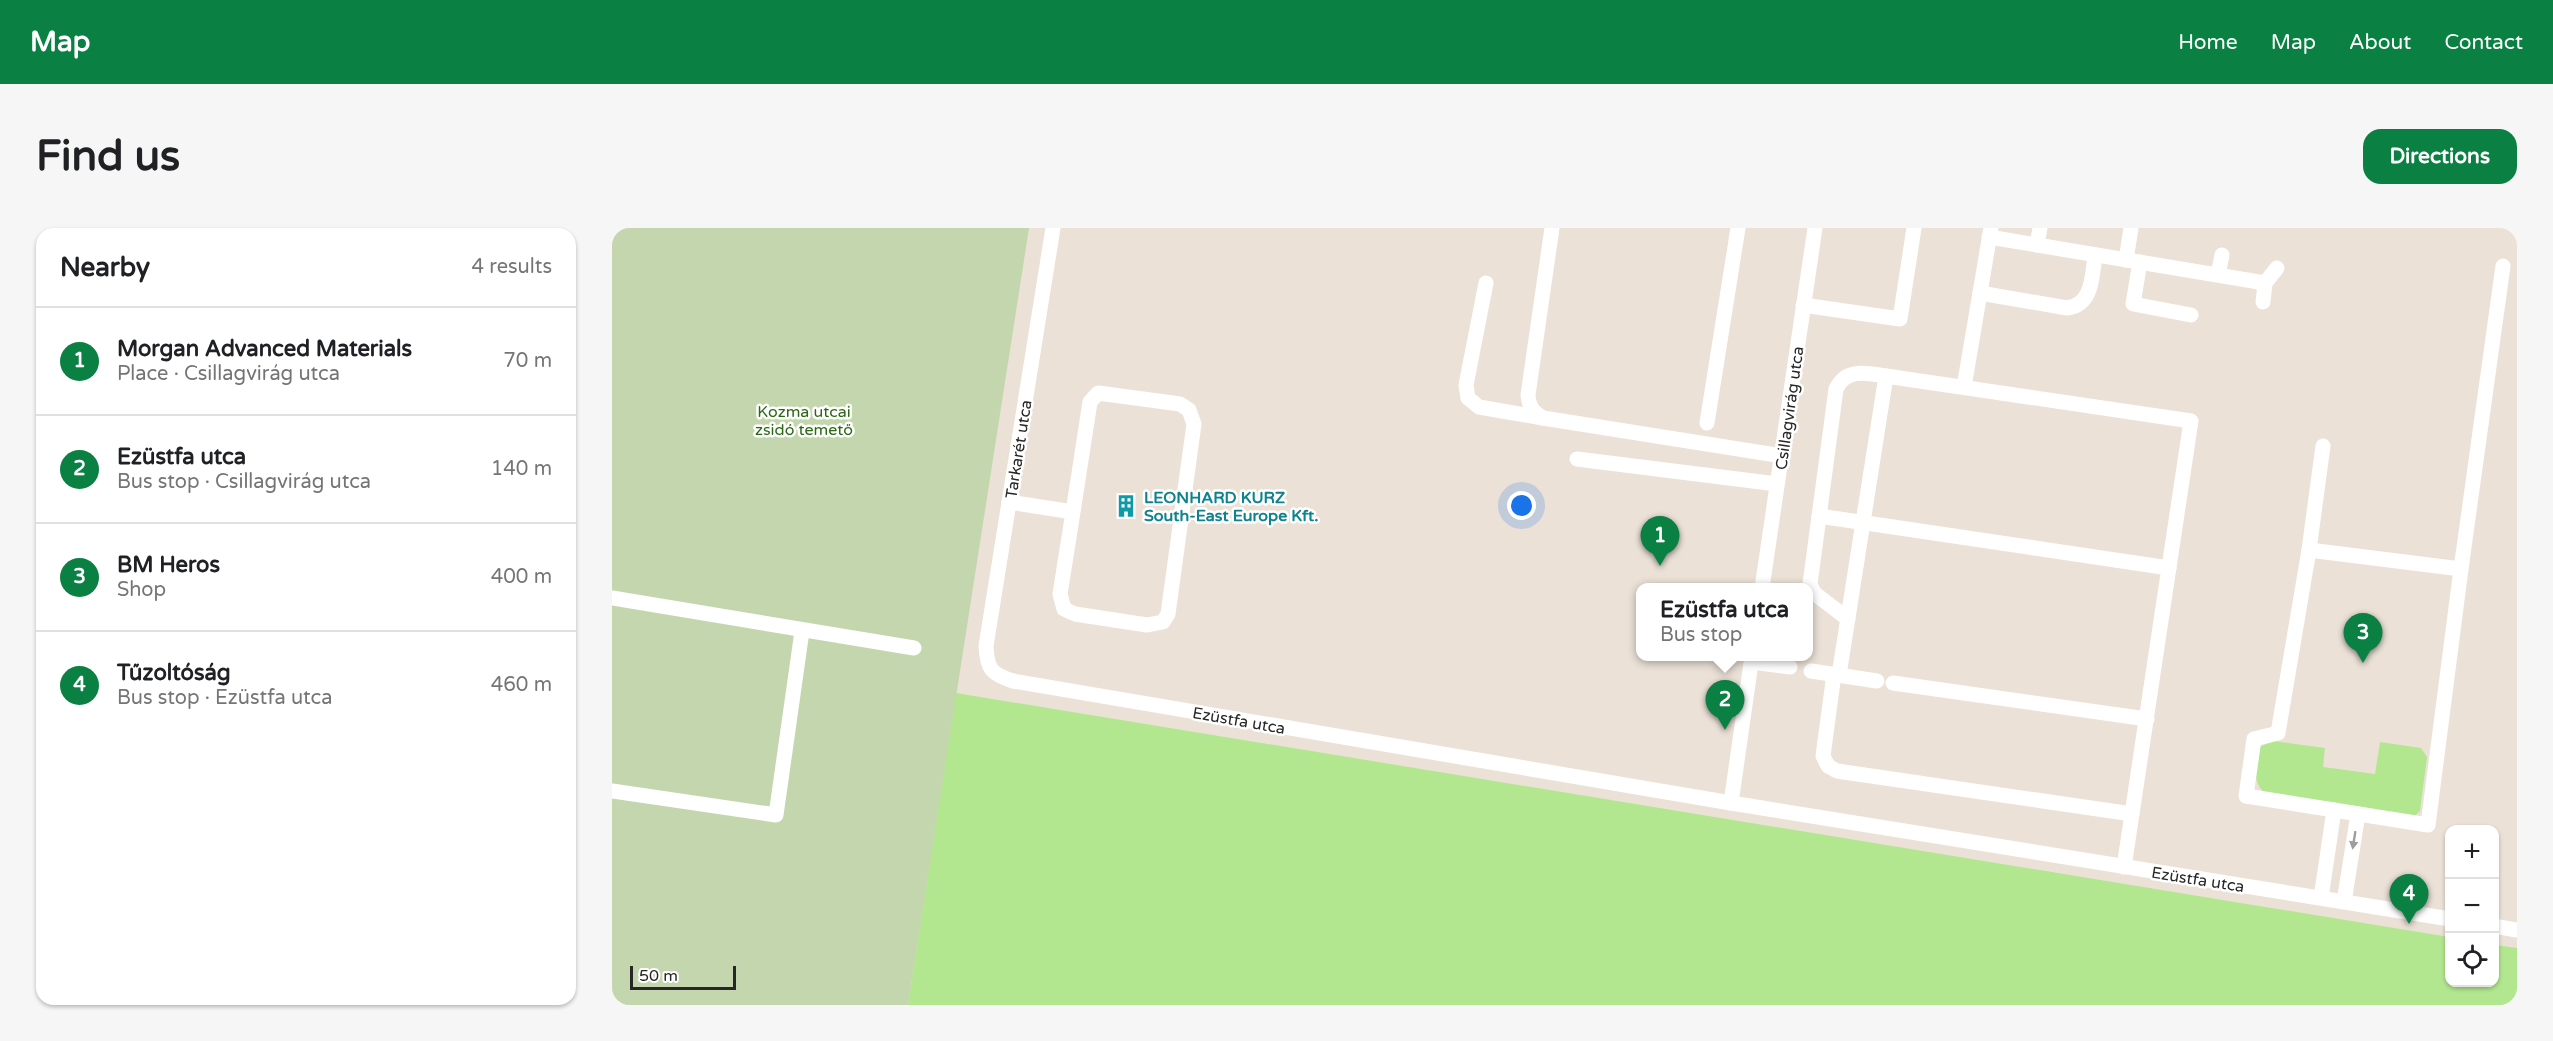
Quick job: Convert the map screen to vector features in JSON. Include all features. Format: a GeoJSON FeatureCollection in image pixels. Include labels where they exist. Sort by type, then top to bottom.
{"type":"FeatureCollection","features":[{"type":"Feature","properties":{"kind":"street","name":"Tarkarét utca"},"geometry":{"type":"LineString","coordinates":[[991,670],[987,660],[986,646],[1053,228]]}},
{"type":"Feature","properties":{"kind":"street"},"geometry":{"type":"LineString","coordinates":[[1543,418],[1531,408],[1528,395],[1552,228]]}},
{"type":"Feature","properties":{"kind":"street"},"geometry":{"type":"LineString","coordinates":[[1707,423],[1738,228]]}},
{"type":"Feature","properties":{"kind":"street","name":"Csillagvirág utca"},"geometry":{"type":"LineString","coordinates":[[1763,583],[1815,228]]}},
{"type":"Feature","properties":{"kind":"street"},"geometry":{"type":"LineString","coordinates":[[1803,305],[1900,319],[1914,228]]}},
{"type":"Feature","properties":{"kind":"street"},"geometry":{"type":"LineString","coordinates":[[2037,245],[2040,228]]}},
{"type":"Feature","properties":{"kind":"street"},"geometry":{"type":"LineString","coordinates":[[2132,228],[2133,304],[2191,315]]}},
{"type":"Feature","properties":{"kind":"street"},"geometry":{"type":"LineString","coordinates":[[1964,387],[1990,232],[2037,245],[2265,283]]}},
{"type":"Feature","properties":{"kind":"street"},"geometry":{"type":"LineString","coordinates":[[1980,293],[2067,308],[2078,306],[2090,289],[2095,255]]}},
{"type":"Feature","properties":{"kind":"street"},"geometry":{"type":"LineString","coordinates":[[2218,275],[2222,255]]}},
{"type":"Feature","properties":{"kind":"street"},"geometry":{"type":"LineString","coordinates":[[2323,446],[2278,733],[2254,739],[2246,796],[2428,825],[2503,266]]}},
{"type":"Feature","properties":{"kind":"street"},"geometry":{"type":"LineString","coordinates":[[2263,302],[2265,283],[2277,268]]}},
{"type":"Feature","properties":{"kind":"street"},"geometry":{"type":"LineString","coordinates":[[1486,283],[1466,385],[1468,398],[1479,407],[1782,456]]}},
{"type":"Feature","properties":{"kind":"street"},"geometry":{"type":"LineString","coordinates":[[1812,583],[1836,389],[1841,379],[1853,373],[1964,387],[2191,422],[2124,867]]}},
{"type":"Feature","properties":{"kind":"street"},"geometry":{"type":"LineString","coordinates":[[1886,376],[1848,619],[1823,756],[1828,766],[1837,771],[2132,814]]}},
{"type":"Feature","properties":{"kind":"street"},"geometry":{"type":"LineString","coordinates":[[1103,393],[1180,404],[1189,410],[1194,424],[1168,614],[1163,622],[1147,626],[1075,614],[1064,609],[1060,594],[1073,512],[1090,402],[1094,395],[1103,393]]}},
{"type":"Feature","properties":{"kind":"street"},"geometry":{"type":"LineString","coordinates":[[1577,459],[1778,484]]}},
{"type":"Feature","properties":{"kind":"street"},"geometry":{"type":"LineString","coordinates":[[1009,502],[1073,512]]}},
{"type":"Feature","properties":{"kind":"street"},"geometry":{"type":"LineString","coordinates":[[1819,516],[2169,568]]}},
{"type":"Feature","properties":{"kind":"street"},"geometry":{"type":"LineString","coordinates":[[2308,549],[2461,569]]}},
{"type":"Feature","properties":{"kind":"street"},"geometry":{"type":"LineString","coordinates":[[1813,591],[1848,619]]}},
{"type":"Feature","properties":{"kind":"street"},"geometry":{"type":"LineString","coordinates":[[612,598],[914,648]]}},
{"type":"Feature","properties":{"kind":"street"},"geometry":{"type":"LineString","coordinates":[[612,791],[776,815],[802,631]]}},
{"type":"Feature","properties":{"kind":"street"},"geometry":{"type":"LineString","coordinates":[[1731,802],[1752,661]]}},
{"type":"Feature","properties":{"kind":"street"},"geometry":{"type":"LineString","coordinates":[[1762,661],[1790,667]]}},
{"type":"Feature","properties":{"kind":"street","name":"Ezüstfa utca"},"geometry":{"type":"LineString","coordinates":[[991,670],[1013,681],[1731,802],[2445,918]]}},
{"type":"Feature","properties":{"kind":"street"},"geometry":{"type":"LineString","coordinates":[[1811,671],[1877,681]]}},
{"type":"Feature","properties":{"kind":"street"},"geometry":{"type":"LineString","coordinates":[[1893,683],[2147,720]]}},
{"type":"Feature","properties":{"kind":"street"},"geometry":{"type":"LineString","coordinates":[[2321,898],[2334,810]]}},
{"type":"Feature","properties":{"kind":"street"},"geometry":{"type":"LineString","coordinates":[[2344,902],[2358,814]]}},
{"type":"Feature","properties":{"kind":"street"},"geometry":{"type":"LineString","coordinates":[[2499,927],[2517,929]]}},
{"type":"Feature","properties":{"kind":"green space","name":"Kozma utcai zsidó temető"},"geometry":{"type":"Polygon","coordinates":[[[612,228],[1029,228],[908,1005],[612,1005],[612,228]]]}},
{"type":"Feature","properties":{"kind":"green space"},"geometry":{"type":"Polygon","coordinates":[[[956,693],[2445,936],[2445,987],[2499,987],[2499,946],[2517,948],[2517,1005],[908,1005],[956,693]]]}},
{"type":"Feature","properties":{"kind":"green space"},"geometry":{"type":"Polygon","coordinates":[[[2274,741],[2325,748],[2323,767],[2375,774],[2380,742],[2421,748],[2427,757],[2420,811],[2412,819],[2268,795],[2256,779],[2256,767],[2259,747],[2274,741]]]}},
{"type":"Feature","properties":{"kind":"place","name":"LEONHARD KURZ South-East Europe Kft."},"geometry":{"type":"Point","coordinates":[1126,506]}},
{"type":"Feature","properties":{"kind":"place","name":"Morgan Advanced Materials"},"geometry":{"type":"Point","coordinates":[1660,566]}},
{"type":"Feature","properties":{"kind":"place","name":"BM Heros"},"geometry":{"type":"Point","coordinates":[2363,663]}},
{"type":"Feature","properties":{"kind":"place","name":"Ezüstfa utca"},"geometry":{"type":"Point","coordinates":[1725,730]}},
{"type":"Feature","properties":{"kind":"place","name":"Tűzoltóság"},"geometry":{"type":"Point","coordinates":[2409,924]}}]}
